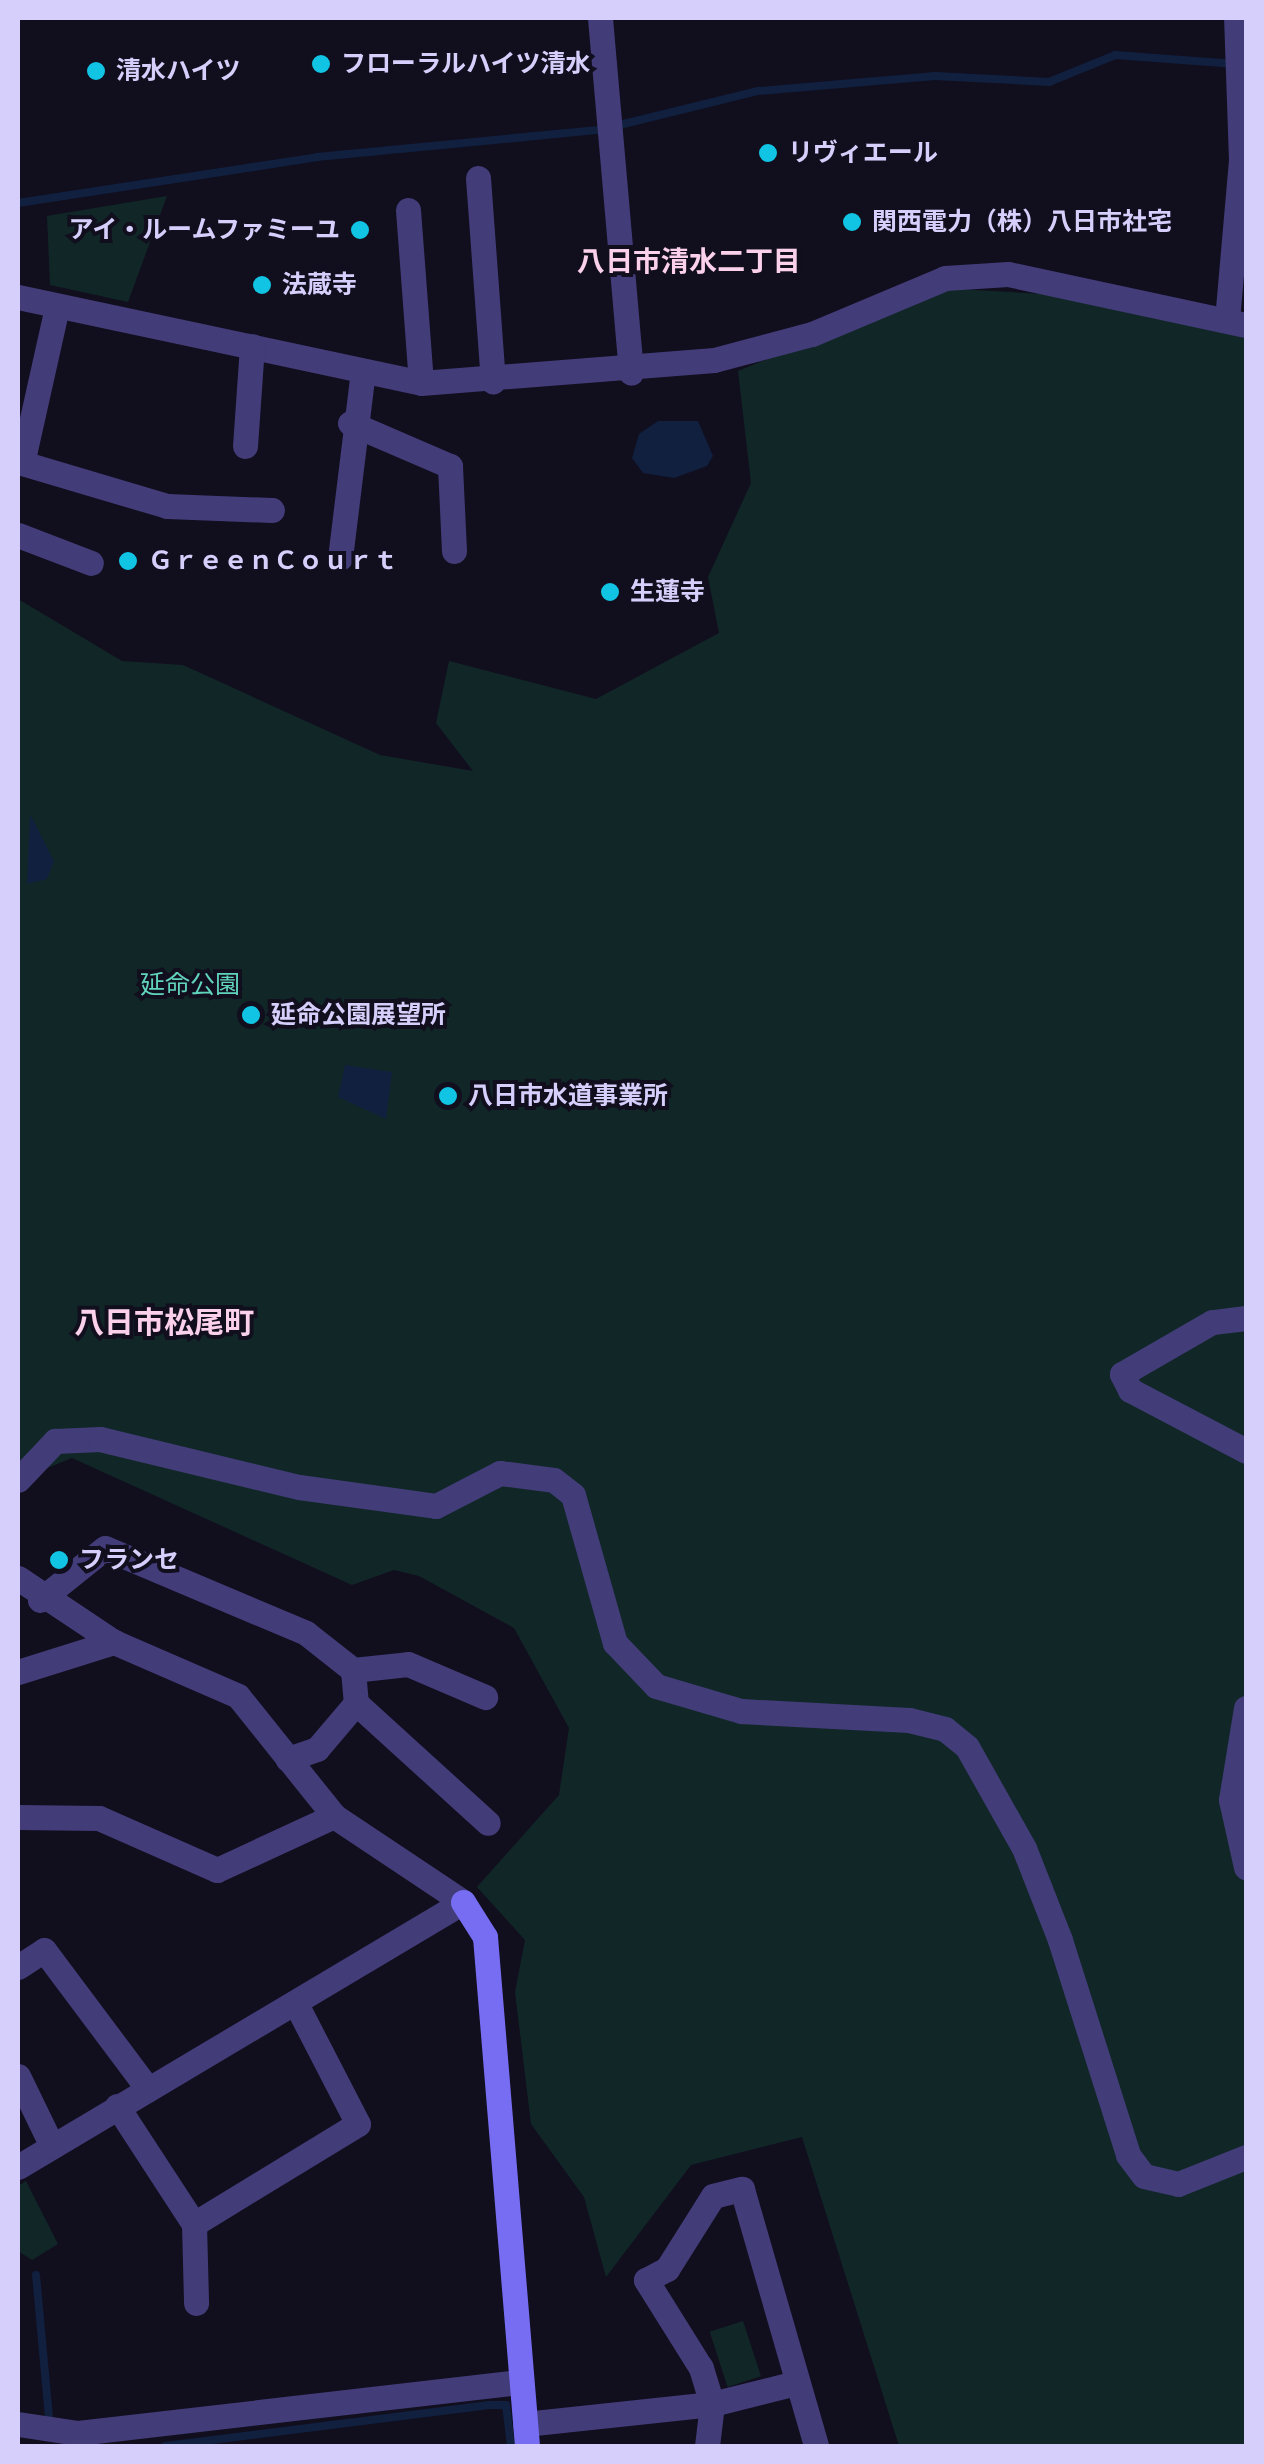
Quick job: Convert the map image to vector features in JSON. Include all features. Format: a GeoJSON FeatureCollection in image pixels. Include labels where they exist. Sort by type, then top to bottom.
{"type":"FeatureCollection","features":[{"type":"Feature","properties":{"kind":"street"},"geometry":{"type":"LineString","coordinates":[[600,18],[631,373]]}},
{"type":"Feature","properties":{"kind":"street"},"geometry":{"type":"LineString","coordinates":[[18,297],[421,383],[631,373],[812,334],[945,278],[1008,274],[1237,322],[1236,18]]}},
{"type":"Feature","properties":{"kind":"street"},"geometry":{"type":"LineString","coordinates":[[478,178],[493,380]]}},
{"type":"Feature","properties":{"kind":"street"},"geometry":{"type":"LineString","coordinates":[[408,210],[421,383]]}},
{"type":"Feature","properties":{"kind":"street"},"geometry":{"type":"LineString","coordinates":[[57,307],[20,471],[167,506],[272,510]]}},
{"type":"Feature","properties":{"kind":"street"},"geometry":{"type":"LineString","coordinates":[[246,446],[252,346]]}},
{"type":"Feature","properties":{"kind":"street"},"geometry":{"type":"LineString","coordinates":[[340,558],[350,423],[363,372]]}},
{"type":"Feature","properties":{"kind":"street"},"geometry":{"type":"LineString","coordinates":[[350,423],[450,466],[454,550]]}},
{"type":"Feature","properties":{"kind":"street"},"geometry":{"type":"LineString","coordinates":[[18,535],[91,563]]}},
{"type":"Feature","properties":{"kind":"street"},"geometry":{"type":"LineString","coordinates":[[1246,1318],[1212,1322],[1122,1374],[1130,1390],[1246,1451]]}},
{"type":"Feature","properties":{"kind":"street"},"geometry":{"type":"LineString","coordinates":[[18,1480],[55,1442],[100,1439],[419,1505],[436,1506],[500,1473],[554,1480],[573,1495],[608,1629],[656,1686],[741,1711],[909,1720],[945,1729],[966,1747],[1038,1885],[1128,2155],[1144,2176],[1178,2184],[1246,2157]]}},
{"type":"Feature","properties":{"kind":"street"},"geometry":{"type":"LineString","coordinates":[[40,1600],[106,1548],[306,1633],[353,1670],[408,1664],[486,1697]]}},
{"type":"Feature","properties":{"kind":"street"},"geometry":{"type":"LineString","coordinates":[[18,1578],[40,1600],[114,1642],[238,1696],[334,1816],[463,1902],[484,1937],[526,2435],[712,2404],[796,2382]]}},
{"type":"Feature","properties":{"kind":"street"},"geometry":{"type":"LineString","coordinates":[[18,1672],[114,1642]]}},
{"type":"Feature","properties":{"kind":"street"},"geometry":{"type":"LineString","coordinates":[[353,1670],[356,1704],[488,1823]]}},
{"type":"Feature","properties":{"kind":"street"},"geometry":{"type":"LineString","coordinates":[[288,1759],[316,1748],[356,1704]]}},
{"type":"Feature","properties":{"kind":"street"},"geometry":{"type":"LineString","coordinates":[[1246,1708],[1231,1800],[1246,1867]]}},
{"type":"Feature","properties":{"kind":"street"},"geometry":{"type":"LineString","coordinates":[[18,1817],[98,1818],[217,1870],[334,1816]]}},
{"type":"Feature","properties":{"kind":"street"},"geometry":{"type":"LineString","coordinates":[[18,2167],[463,1902]]}},
{"type":"Feature","properties":{"kind":"street"},"geometry":{"type":"LineString","coordinates":[[18,1967],[44,1950],[148,2089]]}},
{"type":"Feature","properties":{"kind":"street"},"geometry":{"type":"LineString","coordinates":[[194,2224],[358,2124],[295,2002]]}},
{"type":"Feature","properties":{"kind":"street"},"geometry":{"type":"LineString","coordinates":[[18,2076],[52,2146]]}},
{"type":"Feature","properties":{"kind":"street"},"geometry":{"type":"LineString","coordinates":[[117,2106],[194,2224],[196,2303]]}},
{"type":"Feature","properties":{"kind":"street"},"geometry":{"type":"LineString","coordinates":[[707,2446],[712,2404],[686,2334],[646,2280],[668,2269],[713,2196],[742,2189],[816,2446]]}},
{"type":"Feature","properties":{"kind":"street"},"geometry":{"type":"LineString","coordinates":[[18,2424],[78,2433],[521,2382]]}},
{"type":"Feature","properties":{"kind":"green space"},"geometry":{"type":"Polygon","coordinates":[[[167,196],[128,302],[50,285],[47,216],[167,196]]]}},
{"type":"Feature","properties":{"kind":"green space","name":"延命公園"},"geometry":{"type":"Polygon","coordinates":[[[941,288],[1059,295],[1246,337],[1246,2446],[899,2446],[802,2137],[691,2165],[606,2277],[584,2197],[531,2124],[515,1992],[525,1940],[477,1887],[559,1795],[569,1728],[514,1628],[419,1576],[394,1570],[352,1585],[72,1458],[18,1480],[18,599],[122,661],[183,665],[380,755],[473,771],[436,723],[449,661],[596,699],[719,633],[708,577],[751,483],[738,371],[941,288]]]}},
{"type":"Feature","properties":{"kind":"green space"},"geometry":{"type":"Polygon","coordinates":[[[26,2181],[58,2244],[32,2260],[18,2251],[18,2186],[26,2181]]]}},
{"type":"Feature","properties":{"kind":"green space"},"geometry":{"type":"Polygon","coordinates":[[[743,2321],[761,2376],[728,2387],[710,2332],[743,2321]]]}},
{"type":"Feature","properties":{"kind":"water"},"geometry":{"type":"Polygon","coordinates":[[[658,421],[698,421],[713,456],[707,466],[674,478],[643,473],[632,458],[639,434],[658,421]]]}},
{"type":"Feature","properties":{"kind":"water"},"geometry":{"type":"Polygon","coordinates":[[[30,814],[54,861],[47,879],[27,884],[30,814]]]}},
{"type":"Feature","properties":{"kind":"water"},"geometry":{"type":"Polygon","coordinates":[[[345,1065],[392,1072],[386,1119],[338,1097],[345,1065]]]}},
{"type":"Feature","properties":{"kind":"waterway"},"geometry":{"type":"LineString","coordinates":[[18,203],[317,157],[599,130],[758,91],[935,76],[1049,82],[1115,55],[1236,64]]}},
{"type":"Feature","properties":{"kind":"waterway"},"geometry":{"type":"LineString","coordinates":[[36,2275],[49,2417]]}},
{"type":"Feature","properties":{"kind":"waterway"},"geometry":{"type":"LineString","coordinates":[[165,2446],[489,2405],[506,2405],[511,2446]]}},
{"type":"Feature","properties":{"kind":"place","name":"フローラルハイツ清水"},"geometry":{"type":"Point","coordinates":[321,64]}},
{"type":"Feature","properties":{"kind":"place","name":"清水ハイツ"},"geometry":{"type":"Point","coordinates":[96,71]}},
{"type":"Feature","properties":{"kind":"place","name":"リヴィエール"},"geometry":{"type":"Point","coordinates":[768,153]}},
{"type":"Feature","properties":{"kind":"place","name":"関西電力（株）八日市社宅"},"geometry":{"type":"Point","coordinates":[852,222]}},
{"type":"Feature","properties":{"kind":"place","name":"アイ・ルームファミーユ"},"geometry":{"type":"Point","coordinates":[360,230]}},
{"type":"Feature","properties":{"kind":"place","name":"法蔵寺"},"geometry":{"type":"Point","coordinates":[262,285]}},
{"type":"Feature","properties":{"kind":"place","name":"ＧｒｅｅｎＣｏｕｒｔ"},"geometry":{"type":"Point","coordinates":[128,561]}},
{"type":"Feature","properties":{"kind":"place","name":"生蓮寺"},"geometry":{"type":"Point","coordinates":[610,592]}},
{"type":"Feature","properties":{"kind":"place","name":"延命公園展望所"},"geometry":{"type":"Point","coordinates":[251,1015]}},
{"type":"Feature","properties":{"kind":"place","name":"八日市水道事業所"},"geometry":{"type":"Point","coordinates":[448,1096]}},
{"type":"Feature","properties":{"kind":"place","name":"フランセ"},"geometry":{"type":"Point","coordinates":[59,1560]}},
{"type":"Feature","properties":{"kind":"district","name":"八日市清水二丁目"},"geometry":{"type":"Point","coordinates":[689,262]}},
{"type":"Feature","properties":{"kind":"district","name":"八日市松尾町"},"geometry":{"type":"Point","coordinates":[164,1323]}}]}
